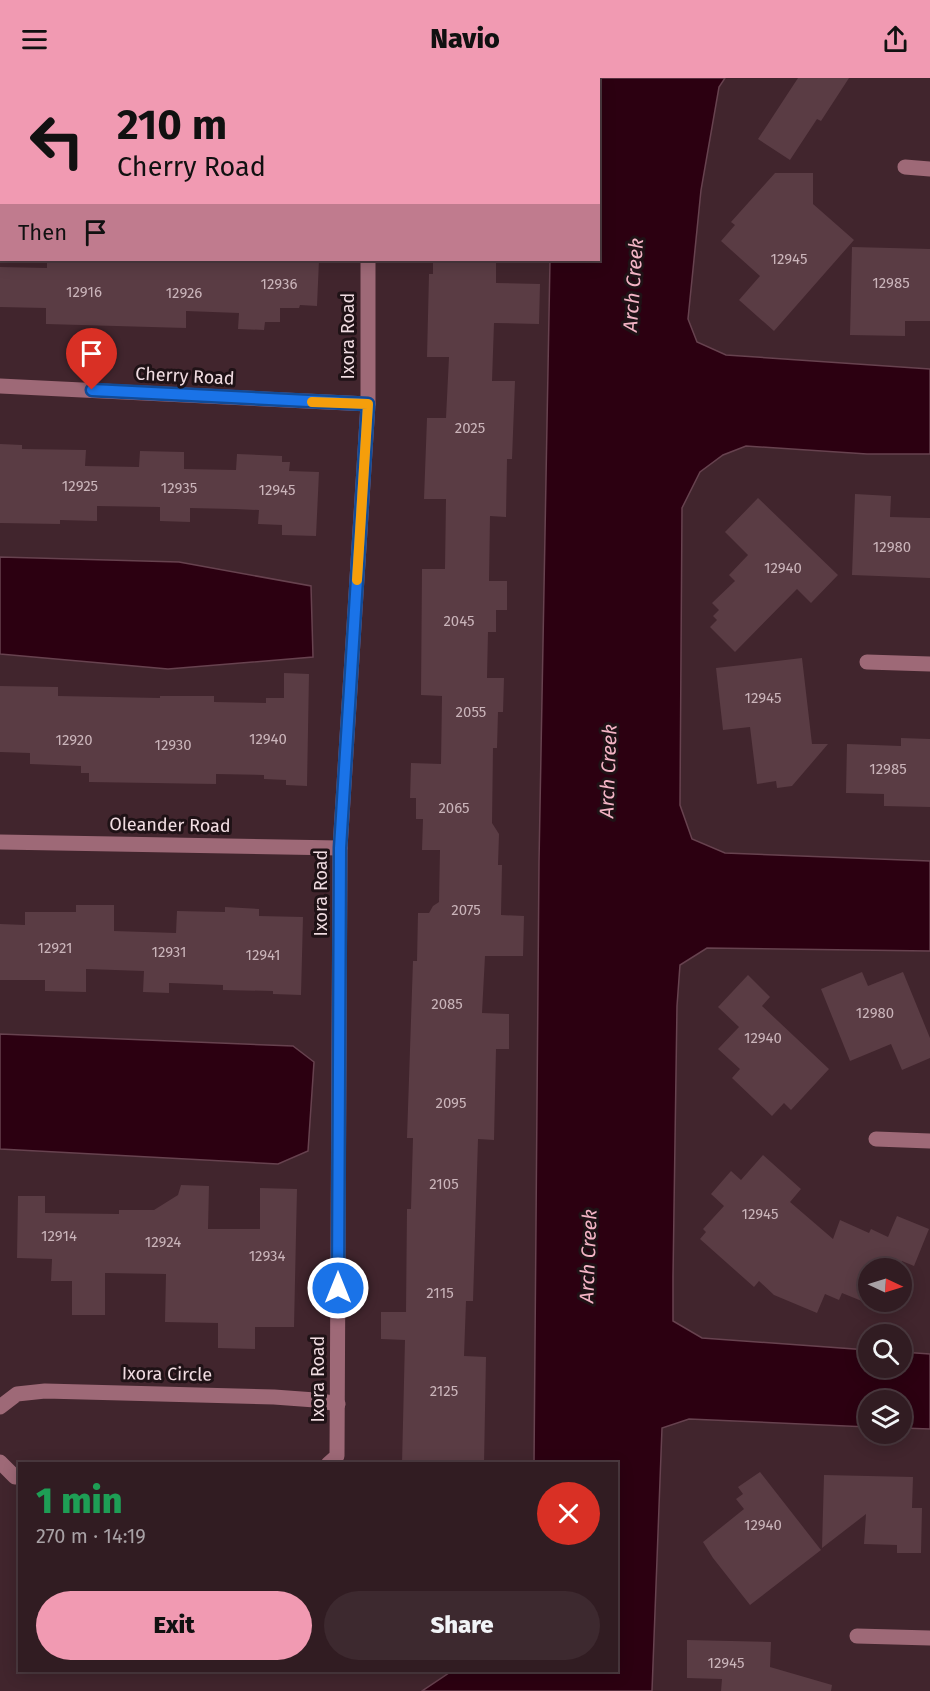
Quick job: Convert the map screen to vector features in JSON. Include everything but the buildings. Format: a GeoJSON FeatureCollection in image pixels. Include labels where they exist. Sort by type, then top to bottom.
{"type":"FeatureCollection","features":[{"type":"Feature","properties":{"kind":"street"},"geometry":{"type":"LineString","coordinates":[[905,167],[930,169]]}},
{"type":"Feature","properties":{"kind":"street","name":"Ixora Road"},"geometry":{"type":"LineString","coordinates":[[333,1460],[338,1404],[340,848],[368,404],[368,261]]}},
{"type":"Feature","properties":{"kind":"street","name":"Cherry Road"},"geometry":{"type":"LineString","coordinates":[[0,386],[368,404]]}},
{"type":"Feature","properties":{"kind":"street"},"geometry":{"type":"LineString","coordinates":[[867,662],[930,663]]}},
{"type":"Feature","properties":{"kind":"street","name":"Oleander Road"},"geometry":{"type":"LineString","coordinates":[[0,842],[340,848]]}},
{"type":"Feature","properties":{"kind":"street"},"geometry":{"type":"LineString","coordinates":[[876,1139],[930,1141]]}},
{"type":"Feature","properties":{"kind":"street","name":"Ixora Circle"},"geometry":{"type":"LineString","coordinates":[[0,1407],[17,1394],[45,1391],[274,1397],[338,1404]]}},
{"type":"Feature","properties":{"kind":"street"},"geometry":{"type":"LineString","coordinates":[[0,1462],[18,1477]]}},
{"type":"Feature","properties":{"kind":"street"},"geometry":{"type":"LineString","coordinates":[[857,1636],[930,1638]]}},
{"type":"Feature","properties":{"kind":"water","name":"Arch Creek"},"geometry":{"type":"Polygon","coordinates":[[[600,78],[725,78],[719,87],[701,190],[688,319],[697,342],[726,355],[930,369],[930,454],[867,454],[746,446],[723,455],[700,472],[682,508],[680,805],[692,839],[725,853],[930,861],[930,951],[707,948],[680,965],[677,1006],[673,1321],[702,1338],[858,1349],[858,1378],[912,1378],[912,1353],[930,1354],[930,1429],[912,1428],[912,1390],[858,1390],[858,1427],[689,1419],[662,1428],[652,1691],[422,1691],[450,1672],[618,1672],[618,1462],[534,1462],[539,862],[550,261],[600,261],[600,78]]]}},
{"type":"Feature","properties":{"kind":"water"},"geometry":{"type":"Polygon","coordinates":[[[0,557],[179,562],[311,586],[313,657],[168,669],[0,654],[0,557]]]}},
{"type":"Feature","properties":{"kind":"water"},"geometry":{"type":"Polygon","coordinates":[[[0,1034],[293,1046],[314,1062],[308,1151],[278,1164],[0,1149],[0,1034]]]}},
{"type":"Feature","properties":{"kind":"slow traffic"},"geometry":{"type":"LineString","coordinates":[[312,402],[368,404],[357,580]]}},
{"type":"Feature","properties":{"kind":"route"},"geometry":{"type":"LineString","coordinates":[[92,390],[368,404],[340,848],[338,1288]]}}]}
